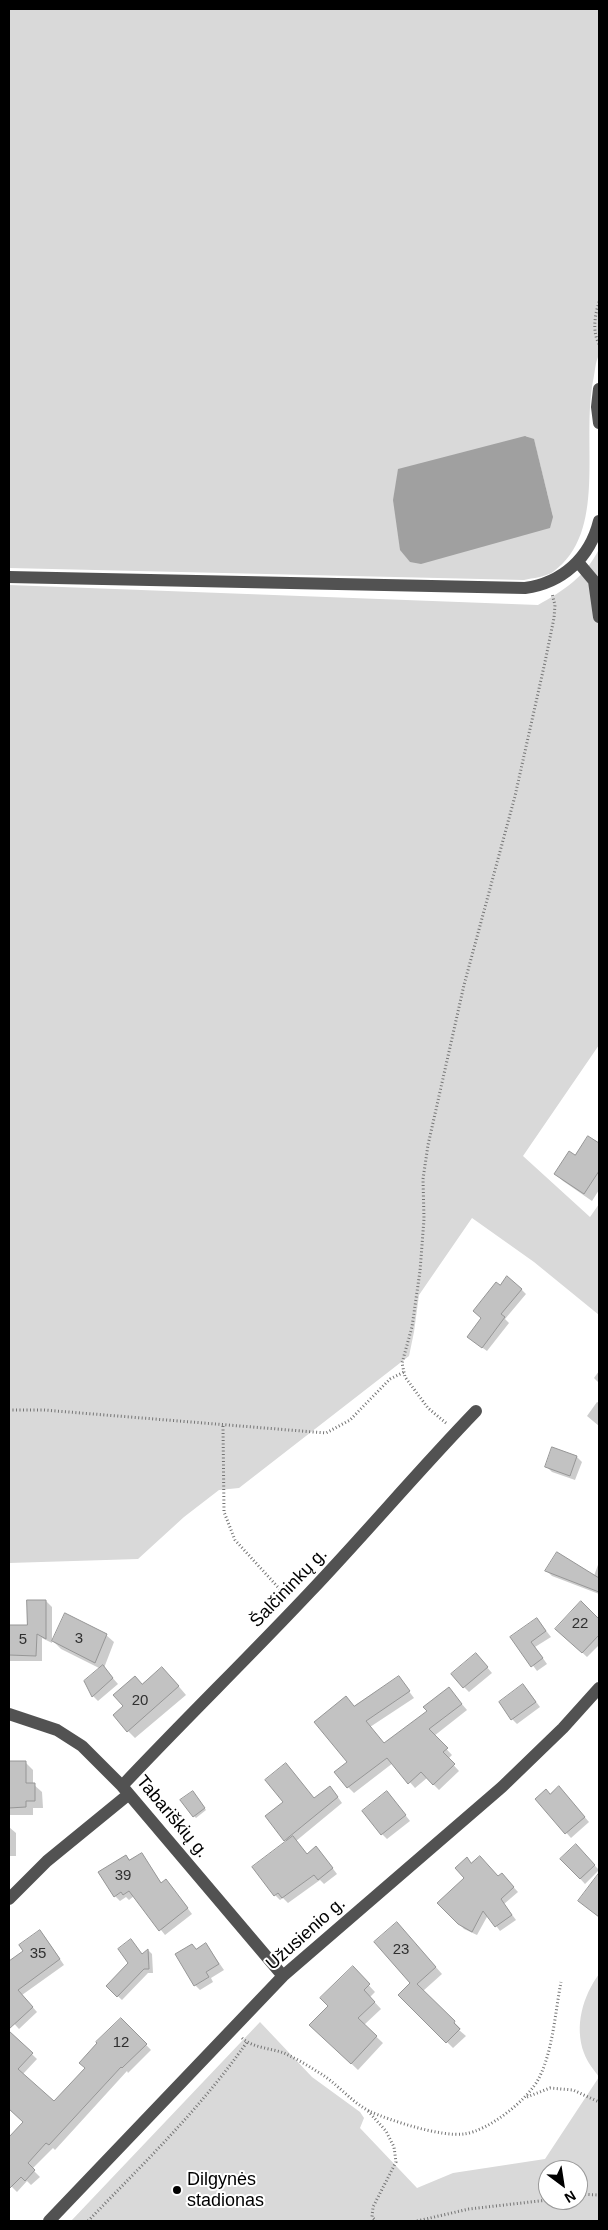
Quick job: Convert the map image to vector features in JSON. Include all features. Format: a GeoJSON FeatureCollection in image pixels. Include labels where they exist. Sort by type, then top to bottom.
{"type":"FeatureCollection","features":[{"type":"Feature","properties":{"kind":"street"},"geometry":{"type":"LineString","coordinates":[[599,389],[597,407],[599,423]]}},
{"type":"Feature","properties":{"kind":"street"},"geometry":{"type":"LineString","coordinates":[[9,577],[525,588],[550,583],[578,562],[590,544],[599,521]]}},
{"type":"Feature","properties":{"kind":"street"},"geometry":{"type":"LineString","coordinates":[[578,562],[594,581],[599,617]]}},
{"type":"Feature","properties":{"kind":"street","name":"Šalčininkų g."},"geometry":{"type":"LineString","coordinates":[[9,1899],[126,1790],[188,1716],[296,1607],[476,1411]]}},
{"type":"Feature","properties":{"kind":"street","name":"Užusienio g."},"geometry":{"type":"LineString","coordinates":[[48,2221],[284,1976],[502,1787],[563,1728],[599,1688]]}},
{"type":"Feature","properties":{"kind":"street","name":"Tabariškių g."},"geometry":{"type":"LineString","coordinates":[[9,1714],[36,1721],[82,1746],[126,1790],[284,1976]]}},
{"type":"Feature","properties":{"kind":"path"},"geometry":{"type":"LineString","coordinates":[[599,302],[595,316],[599,344]]}},
{"type":"Feature","properties":{"kind":"path"},"geometry":{"type":"LineString","coordinates":[[456,1431],[428,1408],[405,1378],[402,1363],[412,1327],[420,1271],[424,1219],[423,1179],[428,1145],[464,985],[515,796],[545,662],[555,605],[550,583]]}},
{"type":"Feature","properties":{"kind":"path"},"geometry":{"type":"LineString","coordinates":[[9,1410],[44,1410],[326,1433],[350,1420],[390,1378],[404,1372]]}},
{"type":"Feature","properties":{"kind":"path"},"geometry":{"type":"LineString","coordinates":[[223,1426],[224,1512],[235,1540],[296,1607]]}},
{"type":"Feature","properties":{"kind":"path"},"geometry":{"type":"LineString","coordinates":[[527,2097],[539,2078],[548,2051],[561,1982]]}},
{"type":"Feature","properties":{"kind":"path"},"geometry":{"type":"LineString","coordinates":[[232,2029],[247,2042],[284,2054],[319,2073],[368,2110],[386,2131],[394,2147],[396,2162],[373,2207],[372,2217],[376,2221]]}},
{"type":"Feature","properties":{"kind":"path"},"geometry":{"type":"LineString","coordinates":[[88,2221],[194,2111],[220,2081],[247,2042]]}},
{"type":"Feature","properties":{"kind":"path"},"geometry":{"type":"LineString","coordinates":[[368,2110],[391,2119],[444,2134],[466,2134],[496,2120],[527,2097],[550,2088],[573,2090],[599,2102]]}},
{"type":"Feature","properties":{"kind":"path"},"geometry":{"type":"LineString","coordinates":[[417,2221],[469,2209],[538,2201]]}},
{"type":"Feature","properties":{"kind":"shaded area"},"geometry":{"type":"Polygon","coordinates":[[[9,9],[599,9],[599,355],[595,368],[590,406],[587,511],[581,534],[570,555],[553,572],[524,580],[9,568],[9,9]],[[526,436],[553,517],[534,440],[526,436]]]}},
{"type":"Feature","properties":{"kind":"shaded area"},"geometry":{"type":"Polygon","coordinates":[[[525,436],[534,439],[553,517],[550,528],[421,564],[410,562],[400,550],[393,500],[398,469],[525,436]]]}},
{"type":"Feature","properties":{"kind":"shaded area"},"geometry":{"type":"Polygon","coordinates":[[[599,549],[599,1045],[523,1156],[590,1217],[599,1204],[599,1315],[534,1262],[472,1218],[419,1295],[409,1356],[239,1488],[219,1490],[184,1517],[138,1559],[9,1563],[9,585],[538,605],[581,575],[594,559],[599,549]]]}},
{"type":"Feature","properties":{"kind":"shaded area"},"geometry":{"type":"Polygon","coordinates":[[[599,1974],[599,2077],[585,2056],[580,2032],[582,2012],[593,1983],[599,1974]]]}},
{"type":"Feature","properties":{"kind":"shaded area"},"geometry":{"type":"Polygon","coordinates":[[[260,2022],[312,2077],[360,2112],[364,2118],[360,2128],[417,2188],[453,2173],[538,2160],[538,2210],[588,2210],[588,2160],[538,2160],[545,2159],[599,2077],[599,2221],[71,2221],[260,2022]]]}},
{"type":"Feature","properties":{"kind":"building"},"geometry":{"type":"Polygon","coordinates":[[[588,1136],[599,1143],[599,1171],[584,1194],[554,1174],[569,1151],[575,1155],[588,1136]]]}},
{"type":"Feature","properties":{"kind":"building"},"geometry":{"type":"Polygon","coordinates":[[[507,1276],[522,1289],[501,1314],[505,1317],[482,1348],[467,1337],[481,1318],[473,1311],[496,1282],[500,1285],[507,1276]]]}},
{"type":"Feature","properties":{"kind":"building"},"geometry":{"type":"Polygon","coordinates":[[[552,1447],[577,1456],[570,1476],[545,1467],[552,1447]]]}},
{"type":"Feature","properties":{"kind":"building"},"geometry":{"type":"Polygon","coordinates":[[[557,1552],[599,1578],[599,1592],[545,1571],[557,1552]]]}},
{"type":"Feature","properties":{"kind":"building"},"geometry":{"type":"Polygon","coordinates":[[[27,1600],[46,1600],[46,1639],[37,1634],[36,1656],[9,1655],[9,1625],[27,1625],[27,1600]]]}},
{"type":"Feature","properties":{"kind":"building"},"geometry":{"type":"Polygon","coordinates":[[[581,1601],[599,1619],[599,1635],[582,1653],[555,1629],[581,1601]]]}},
{"type":"Feature","properties":{"kind":"building"},"geometry":{"type":"Polygon","coordinates":[[[65,1613],[107,1634],[95,1663],[52,1641],[65,1613]]]}},
{"type":"Feature","properties":{"kind":"building"},"geometry":{"type":"Polygon","coordinates":[[[537,1618],[546,1631],[531,1642],[543,1658],[531,1667],[510,1637],[537,1618]]]}},
{"type":"Feature","properties":{"kind":"building"},"geometry":{"type":"Polygon","coordinates":[[[476,1653],[488,1667],[463,1688],[451,1674],[476,1653]]]}},
{"type":"Feature","properties":{"kind":"building"},"geometry":{"type":"Polygon","coordinates":[[[103,1665],[113,1678],[92,1697],[84,1681],[103,1665]]]}},
{"type":"Feature","properties":{"kind":"building"},"geometry":{"type":"Polygon","coordinates":[[[162,1667],[179,1686],[127,1732],[113,1715],[123,1706],[113,1695],[135,1676],[142,1684],[162,1667]]]}},
{"type":"Feature","properties":{"kind":"building"},"geometry":{"type":"Polygon","coordinates":[[[399,1676],[410,1691],[366,1721],[384,1743],[427,1711],[423,1707],[449,1687],[462,1704],[429,1729],[448,1748],[443,1752],[455,1764],[433,1785],[421,1772],[408,1784],[387,1758],[347,1788],[334,1772],[347,1762],[314,1722],[346,1696],[354,1706],[399,1676]]]}},
{"type":"Feature","properties":{"kind":"building"},"geometry":{"type":"Polygon","coordinates":[[[523,1684],[536,1702],[511,1720],[499,1702],[523,1684]]]}},
{"type":"Feature","properties":{"kind":"building"},"geometry":{"type":"Polygon","coordinates":[[[9,1761],[26,1761],[26,1783],[35,1783],[35,1801],[26,1801],[26,1807],[9,1808],[9,1761]]]}},
{"type":"Feature","properties":{"kind":"building"},"geometry":{"type":"Polygon","coordinates":[[[286,1763],[314,1798],[330,1786],[338,1797],[284,1841],[265,1816],[283,1802],[265,1780],[286,1763]]]}},
{"type":"Feature","properties":{"kind":"building"},"geometry":{"type":"Polygon","coordinates":[[[559,1786],[585,1817],[565,1834],[535,1799],[546,1789],[550,1794],[559,1786]]]}},
{"type":"Feature","properties":{"kind":"building"},"geometry":{"type":"Polygon","coordinates":[[[193,1791],[205,1808],[193,1817],[180,1800],[193,1791]]]}},
{"type":"Feature","properties":{"kind":"building"},"geometry":{"type":"Polygon","coordinates":[[[387,1791],[406,1815],[381,1835],[362,1811],[387,1791]]]}},
{"type":"Feature","properties":{"kind":"building"},"geometry":{"type":"Polygon","coordinates":[[[293,1836],[307,1854],[316,1846],[333,1868],[318,1880],[314,1875],[282,1898],[278,1893],[274,1896],[252,1867],[293,1836]]]}},
{"type":"Feature","properties":{"kind":"building"},"geometry":{"type":"Polygon","coordinates":[[[576,1844],[595,1865],[580,1879],[560,1859],[576,1844]]]}},
{"type":"Feature","properties":{"kind":"building"},"geometry":{"type":"Polygon","coordinates":[[[142,1853],[161,1883],[166,1879],[188,1908],[159,1931],[129,1891],[123,1895],[121,1892],[114,1897],[98,1872],[126,1855],[129,1860],[142,1853]]]}},
{"type":"Feature","properties":{"kind":"building"},"geometry":{"type":"Polygon","coordinates":[[[480,1856],[498,1876],[502,1873],[514,1887],[501,1899],[512,1915],[495,1927],[483,1911],[472,1932],[458,1924],[437,1903],[464,1878],[455,1868],[467,1857],[471,1863],[480,1856]]]}},
{"type":"Feature","properties":{"kind":"building"},"geometry":{"type":"Polygon","coordinates":[[[599,1873],[599,1917],[578,1901],[599,1873]]]}},
{"type":"Feature","properties":{"kind":"building"},"geometry":{"type":"Polygon","coordinates":[[[397,1922],[436,1967],[417,1984],[455,2021],[454,2023],[460,2029],[446,2043],[398,1995],[410,1983],[374,1942],[397,1922]]]}},
{"type":"Feature","properties":{"kind":"building"},"geometry":{"type":"Polygon","coordinates":[[[40,1930],[60,1959],[18,1990],[33,2007],[9,2029],[9,1961],[23,1951],[19,1945],[40,1930]]]}},
{"type":"Feature","properties":{"kind":"building"},"geometry":{"type":"Polygon","coordinates":[[[131,1939],[142,1954],[148,1949],[149,1969],[144,1969],[117,1997],[106,1986],[128,1963],[118,1949],[131,1939]]]}},
{"type":"Feature","properties":{"kind":"building"},"geometry":{"type":"Polygon","coordinates":[[[206,1943],[219,1964],[206,1972],[209,1977],[194,1986],[175,1954],[192,1944],[196,1949],[206,1943]]]}},
{"type":"Feature","properties":{"kind":"building"},"geometry":{"type":"Polygon","coordinates":[[[353,1966],[370,1984],[364,1990],[375,2002],[358,2018],[377,2036],[351,2064],[309,2025],[328,2006],[320,1998],[353,1966]]]}},
{"type":"Feature","properties":{"kind":"building"},"geometry":{"type":"Polygon","coordinates":[[[121,2018],[147,2044],[121,2067],[49,2145],[46,2143],[28,2163],[35,2170],[25,2181],[21,2177],[9,2189],[9,2137],[23,2122],[9,2109],[9,2031],[33,2053],[18,2069],[54,2101],[85,2068],[79,2063],[96,2042],[121,2018]]]}},
{"type":"Feature","properties":{"kind":"place","name":"Dilgynės stadionas"},"geometry":{"type":"Point","coordinates":[177,2190]}}]}
